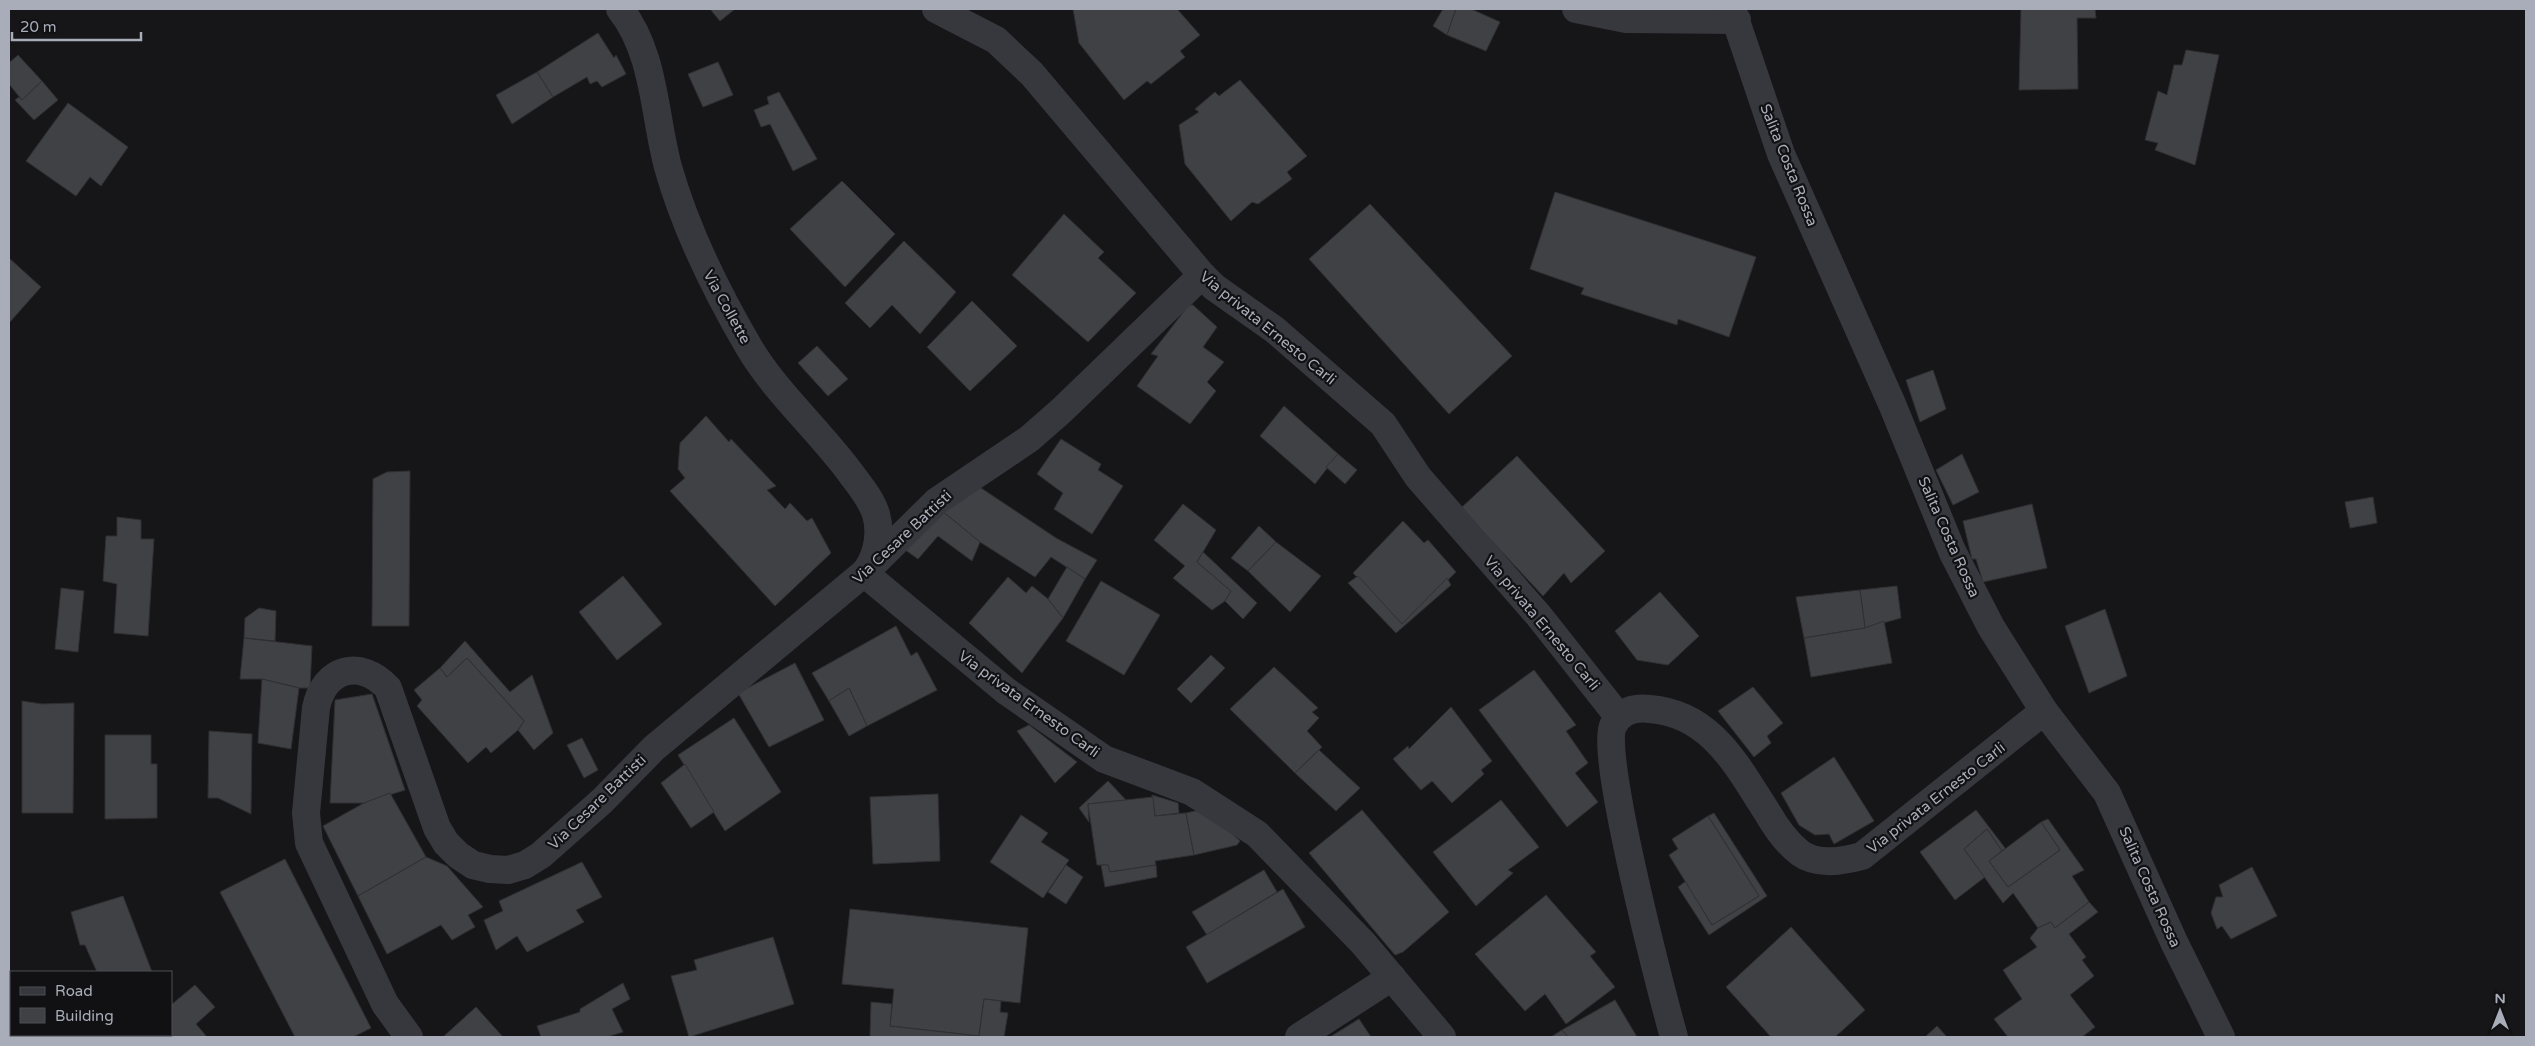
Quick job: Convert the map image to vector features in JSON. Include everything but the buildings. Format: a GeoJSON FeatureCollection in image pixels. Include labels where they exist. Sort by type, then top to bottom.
{"type":"FeatureCollection","features":[{"type":"Feature","properties":{"kind":"street","name":"Via Collette"},"geometry":{"type":"LineString","coordinates":[[620,9],[640,44],[651,78],[655,113],[668,167],[685,220],[707,271],[752,352],[779,389],[841,459],[867,496],[875,512],[879,529],[877,545],[873,561],[864,573]]}},
{"type":"Feature","properties":{"kind":"street","name":"Via privata Ernesto Carli"},"geometry":{"type":"LineString","coordinates":[[936,9],[996,40],[1032,74],[1214,287],[1275,330],[1384,424],[1418,477],[1539,616],[1618,716],[1637,708],[1663,710],[1694,721],[1724,746],[1777,828],[1800,853],[1820,860],[1840,862],[1862,856],[2044,711]]}},
{"type":"Feature","properties":{"kind":"street"},"geometry":{"type":"LineString","coordinates":[[1576,9],[1626,19],[1734,15]]}},
{"type":"Feature","properties":{"kind":"street","name":"Salita Costa Rossa"},"geometry":{"type":"LineString","coordinates":[[1734,15],[1781,154],[1892,404],[1952,551],[1991,627],[2044,711],[2107,792],[2174,942],[2221,1037]]}},
{"type":"Feature","properties":{"kind":"street","name":"Via Cesare Battisti"},"geometry":{"type":"LineString","coordinates":[[409,1037],[384,1004],[309,843],[306,813],[316,708],[319,693],[328,681],[340,673],[355,670],[368,672],[379,678],[388,688],[437,828],[446,843],[458,855],[473,865],[490,869],[508,870],[525,865],[541,855],[602,801],[654,748],[864,573],[937,501],[1029,438],[1062,412],[1202,275]]}},
{"type":"Feature","properties":{"kind":"street","name":"Via privata Ernesto Carli"},"geometry":{"type":"LineString","coordinates":[[864,573],[1006,691],[1104,759],[1192,792],[1257,834],[1363,943],[1437,1034]]}},
{"type":"Feature","properties":{"kind":"street"},"geometry":{"type":"LineString","coordinates":[[1618,716],[1611,729],[1611,749],[1620,807],[1644,927],[1674,1037]]}},
{"type":"Feature","properties":{"kind":"street"},"geometry":{"type":"LineString","coordinates":[[1299,1037],[1392,977]]}}]}
